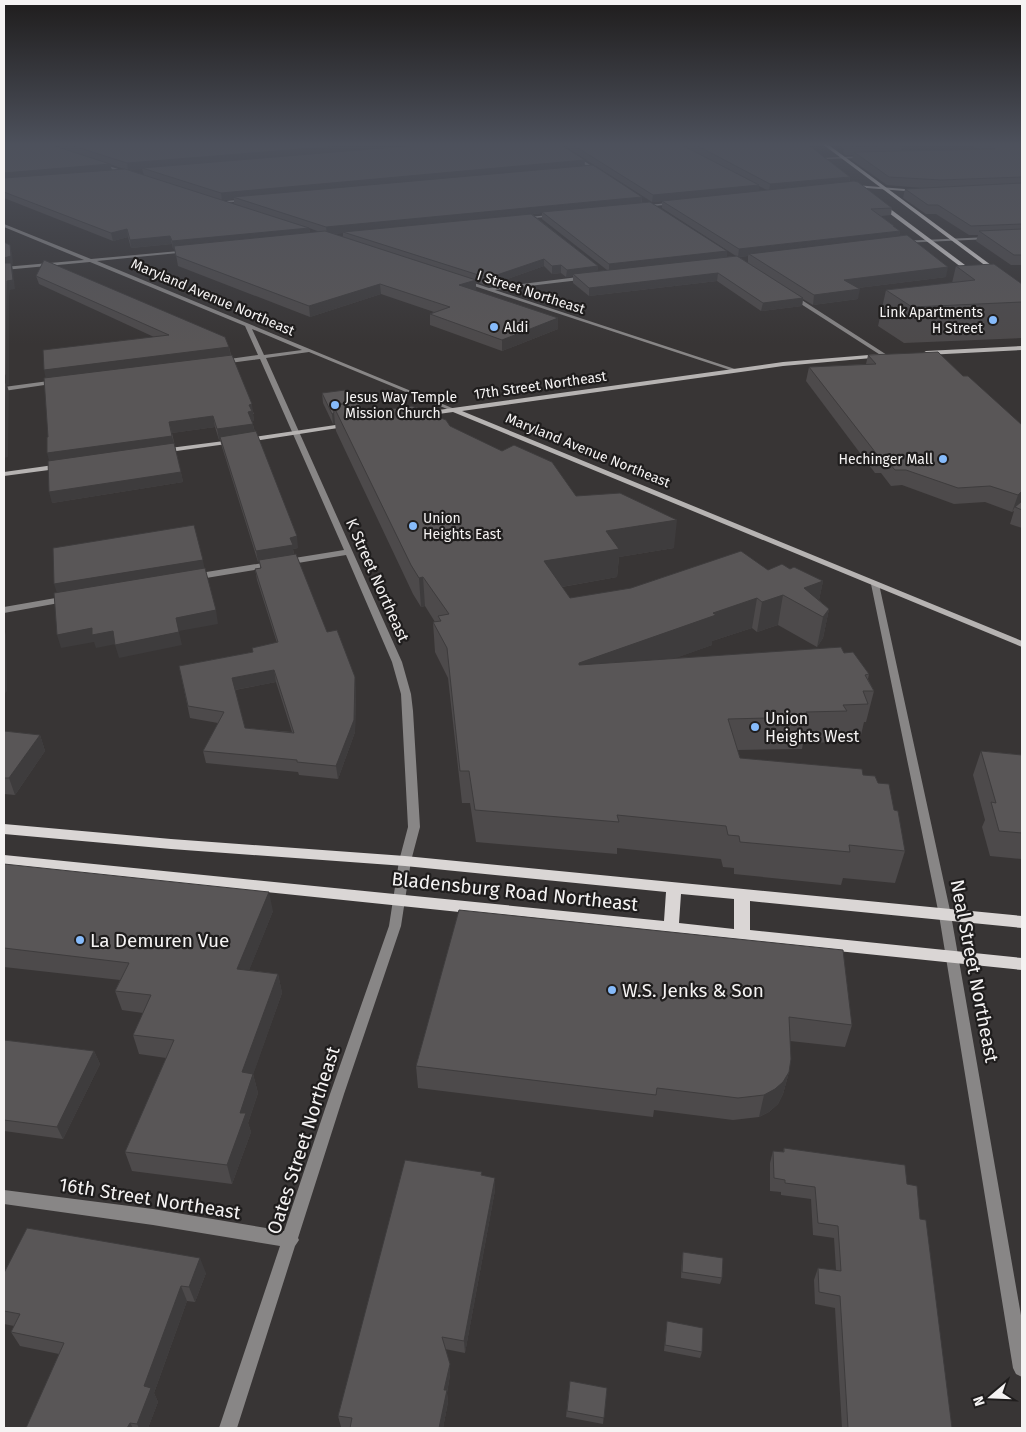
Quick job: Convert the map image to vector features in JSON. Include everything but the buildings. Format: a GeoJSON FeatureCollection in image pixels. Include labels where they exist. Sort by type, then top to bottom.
{"type":"FeatureCollection","features":[{"type":"Feature","properties":{"kind":"main road"},"geometry":{"type":"LineString","coordinates":[[889,210],[979,278]]}},
{"type":"Feature","properties":{"kind":"main road"},"geometry":{"type":"LineString","coordinates":[[914,210],[1022,291]]}},
{"type":"Feature","properties":{"kind":"main road"},"geometry":{"type":"LineString","coordinates":[[919,354],[1022,348]]}},
{"type":"Feature","properties":{"kind":"main road","name":"17th Street Northeast"},"geometry":{"type":"LineString","coordinates":[[408,417],[735,370],[820,360],[893,355]]}},
{"type":"Feature","properties":{"kind":"main road","name":"Maryland Avenue Northeast"},"geometry":{"type":"LineString","coordinates":[[454,410],[1022,644]]}},
{"type":"Feature","properties":{"kind":"main road"},"geometry":{"type":"LineString","coordinates":[[152,453],[353,424]]}},
{"type":"Feature","properties":{"kind":"main road"},"geometry":{"type":"LineString","coordinates":[[4,474],[70,464]]}},
{"type":"Feature","properties":{"kind":"main road","name":"Bladensburg Road Northeast"},"geometry":{"type":"LineString","coordinates":[[4,829],[171,844],[405,861],[1022,922]]}},
{"type":"Feature","properties":{"kind":"main road","name":"Bladensburg Road Northeast"},"geometry":{"type":"LineString","coordinates":[[4,860],[1022,964]]}},
{"type":"Feature","properties":{"kind":"main road"},"geometry":{"type":"LineString","coordinates":[[671,927],[674,887]]}},
{"type":"Feature","properties":{"kind":"main road"},"geometry":{"type":"LineString","coordinates":[[742,893],[742,934]]}},
{"type":"Feature","properties":{"kind":"street"},"geometry":{"type":"LineString","coordinates":[[514,219],[559,214]]}},
{"type":"Feature","properties":{"kind":"street"},"geometry":{"type":"LineString","coordinates":[[532,217],[539,222]]}},
{"type":"Feature","properties":{"kind":"street","name":"Maryland Avenue Northeast"},"geometry":{"type":"LineString","coordinates":[[4,225],[454,410]]}},
{"type":"Feature","properties":{"kind":"street"},"geometry":{"type":"LineString","coordinates":[[893,243],[996,237]]}},
{"type":"Feature","properties":{"kind":"street"},"geometry":{"type":"LineString","coordinates":[[4,269],[198,250]]}},
{"type":"Feature","properties":{"kind":"street"},"geometry":{"type":"LineString","coordinates":[[487,290],[589,278]]}},
{"type":"Feature","properties":{"kind":"street","name":"I Street Northeast"},"geometry":{"type":"LineString","coordinates":[[459,281],[735,370]]}},
{"type":"Feature","properties":{"kind":"street"},"geometry":{"type":"LineString","coordinates":[[785,292],[884,355]]}},
{"type":"Feature","properties":{"kind":"street","name":"K Street Northeast"},"geometry":{"type":"LineString","coordinates":[[248,326],[297,432],[391,647],[406,694],[414,827],[405,861]]}},
{"type":"Feature","properties":{"kind":"street"},"geometry":{"type":"LineString","coordinates":[[212,363],[308,351]]}},
{"type":"Feature","properties":{"kind":"street"},"geometry":{"type":"LineString","coordinates":[[4,389],[66,381]]}},
{"type":"Feature","properties":{"kind":"street"},"geometry":{"type":"LineString","coordinates":[[183,579],[349,552]]}},
{"type":"Feature","properties":{"kind":"street","name":"Neal Street Northeast"},"geometry":{"type":"LineString","coordinates":[[875,584],[945,914],[1022,1368]]}},
{"type":"Feature","properties":{"kind":"street"},"geometry":{"type":"LineString","coordinates":[[4,610],[78,597]]}},
{"type":"Feature","properties":{"kind":"street","name":"Oates Street Northeast"},"geometry":{"type":"LineString","coordinates":[[228,1428],[340,1086],[395,926],[405,861]]}},
{"type":"Feature","properties":{"kind":"street","name":"16th Street Northeast"},"geometry":{"type":"LineString","coordinates":[[4,1197],[153,1217],[291,1240]]}},
{"type":"Feature","properties":{"kind":"place","name":"Link Apartments H Street"},"geometry":{"type":"Point","coordinates":[993,320]}},
{"type":"Feature","properties":{"kind":"place","name":"Aldi"},"geometry":{"type":"Point","coordinates":[494,327]}},
{"type":"Feature","properties":{"kind":"place","name":"Jesus Way Temple Mission Church"},"geometry":{"type":"Point","coordinates":[335,405]}},
{"type":"Feature","properties":{"kind":"place","name":"Hechinger Mall"},"geometry":{"type":"Point","coordinates":[943,459]}},
{"type":"Feature","properties":{"kind":"place","name":"Union Heights East"},"geometry":{"type":"Point","coordinates":[413,526]}},
{"type":"Feature","properties":{"kind":"place","name":"Union Heights West"},"geometry":{"type":"Point","coordinates":[755,727]}},
{"type":"Feature","properties":{"kind":"place","name":"La Demuren Vue"},"geometry":{"type":"Point","coordinates":[80,940]}},
{"type":"Feature","properties":{"kind":"place","name":"W.S. Jenks & Son"},"geometry":{"type":"Point","coordinates":[612,990]}}]}
